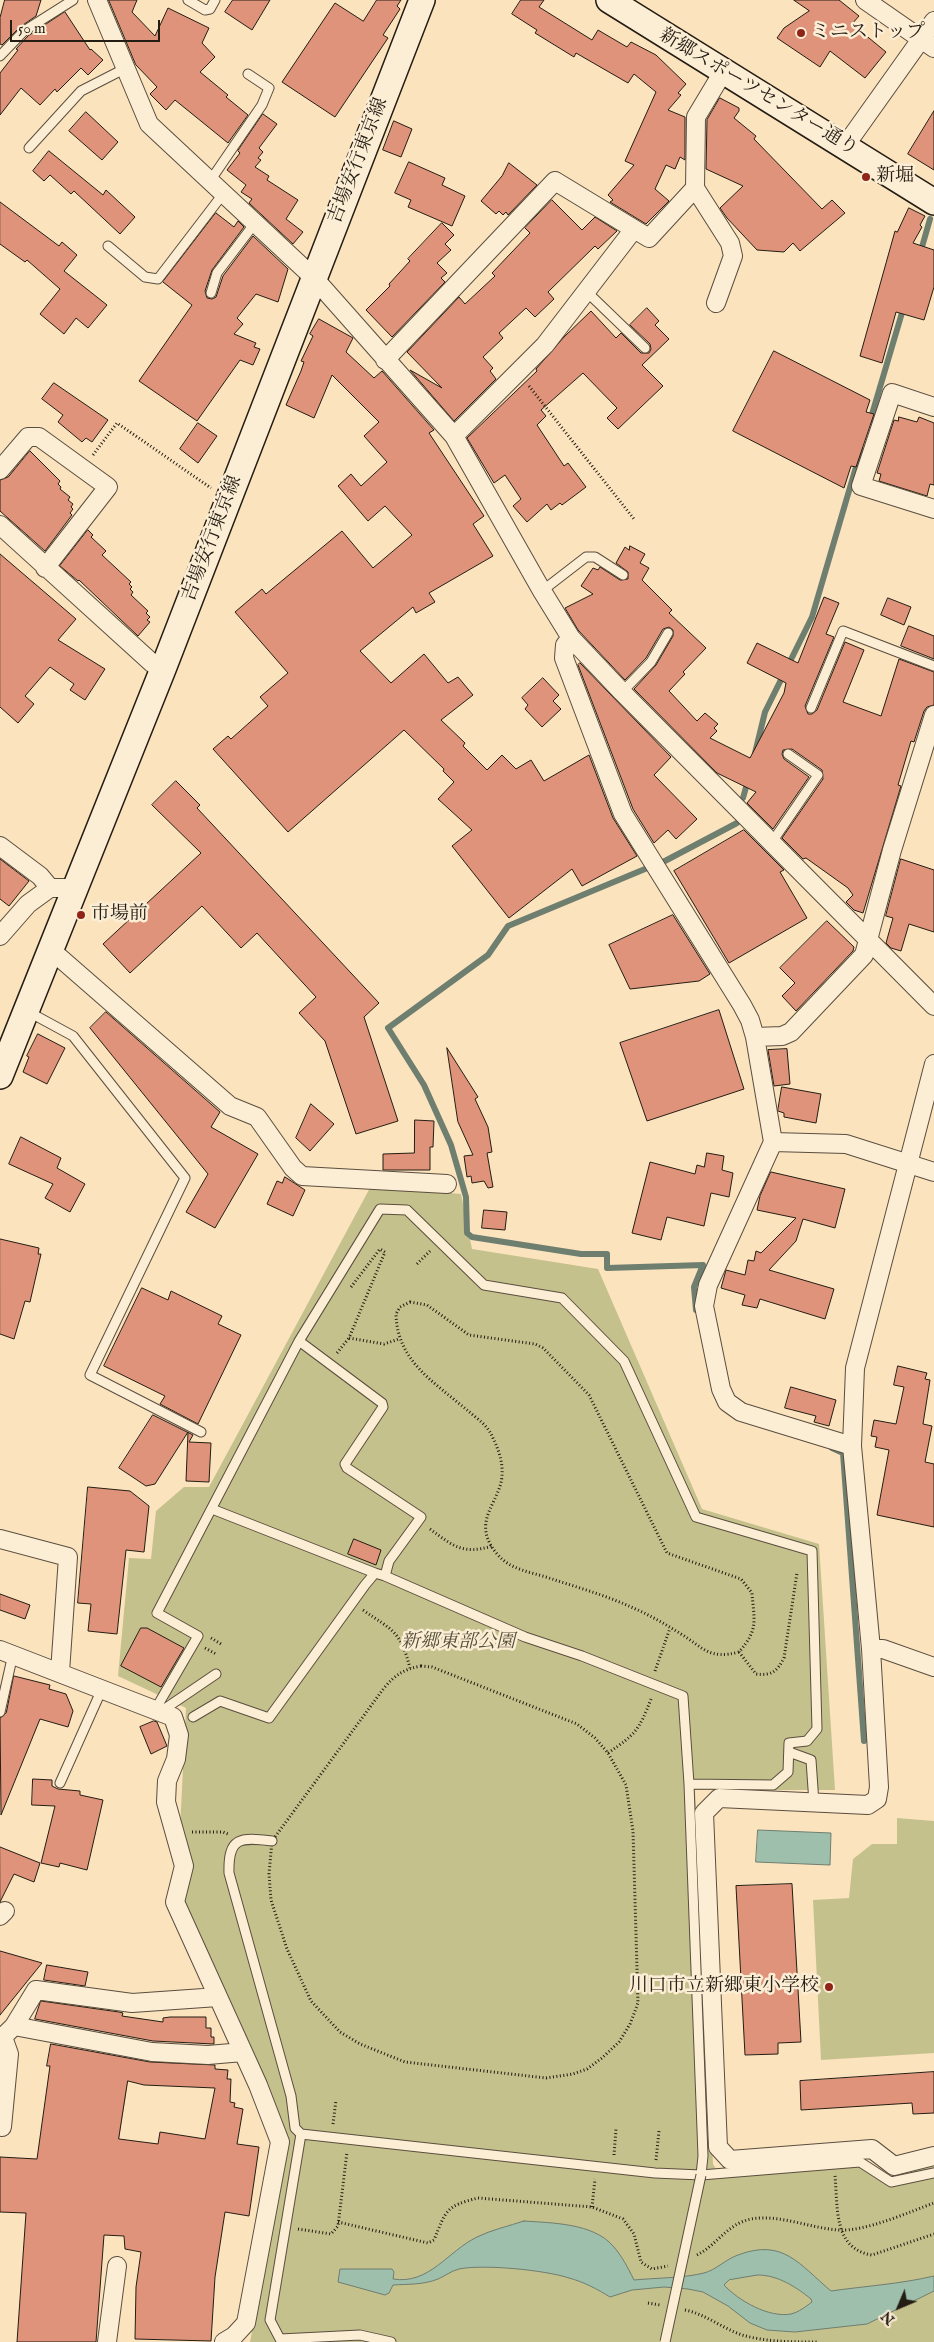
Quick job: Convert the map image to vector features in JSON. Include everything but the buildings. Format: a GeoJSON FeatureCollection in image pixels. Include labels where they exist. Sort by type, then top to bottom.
{"type":"FeatureCollection","features":[{"type":"Feature","properties":{"kind":"main road","name":"吉場安行東京線"},"geometry":{"type":"LineString","coordinates":[[0,1076],[163,669],[422,0]]}},
{"type":"Feature","properties":{"kind":"main road","name":"新郷スポーツセンター通り"},"geometry":{"type":"LineString","coordinates":[[609,0],[722,72],[934,202]]}},
{"type":"Feature","properties":{"kind":"street"},"geometry":{"type":"LineString","coordinates":[[97,0],[149,124],[314,278],[454,436],[542,591],[571,638],[622,692],[934,1006]]}},
{"type":"Feature","properties":{"kind":"street"},"geometry":{"type":"LineString","coordinates":[[864,0],[927,44]]}},
{"type":"Feature","properties":{"kind":"street"},"geometry":{"type":"LineString","coordinates":[[845,146],[927,44],[934,21]]}},
{"type":"Feature","properties":{"kind":"street"},"geometry":{"type":"LineString","coordinates":[[716,303],[733,256],[730,242],[696,188],[696,116],[722,72]]}},
{"type":"Feature","properties":{"kind":"street"},"geometry":{"type":"LineString","coordinates":[[385,360],[555,180],[649,238],[696,188]]}},
{"type":"Feature","properties":{"kind":"street"},"geometry":{"type":"LineString","coordinates":[[454,436],[544,345],[634,229]]}},
{"type":"Feature","properties":{"kind":"street"},"geometry":{"type":"LineString","coordinates":[[934,407],[892,393],[861,486],[934,509]]}},
{"type":"Feature","properties":{"kind":"street"},"geometry":{"type":"LineString","coordinates":[[0,470],[28,437],[40,437],[108,487],[46,568]]}},
{"type":"Feature","properties":{"kind":"street"},"geometry":{"type":"LineString","coordinates":[[0,525],[152,663],[163,669]]}},
{"type":"Feature","properties":{"kind":"street"},"geometry":{"type":"LineString","coordinates":[[571,638],[565,645],[564,658],[623,814],[742,1005],[750,1020],[755,1037],[773,1142],[708,1285],[704,1306],[721,1389],[726,1402],[741,1412],[852,1446]]}},
{"type":"Feature","properties":{"kind":"street"},"geometry":{"type":"LineString","coordinates":[[755,1037],[782,1036],[791,1032],[864,955],[867,938],[929,748],[934,715]]}},
{"type":"Feature","properties":{"kind":"street"},"geometry":{"type":"LineString","coordinates":[[0,846],[40,876],[50,888]]}},
{"type":"Feature","properties":{"kind":"street"},"geometry":{"type":"LineString","coordinates":[[0,936],[28,904],[50,888],[75,888]]}},
{"type":"Feature","properties":{"kind":"street"},"geometry":{"type":"LineString","coordinates":[[51,950],[230,1106],[257,1117],[293,1168],[302,1176],[447,1184]]}},
{"type":"Feature","properties":{"kind":"street"},"geometry":{"type":"LineString","coordinates":[[934,1064],[855,1368],[852,1446],[880,1787],[877,1798],[868,1805],[719,1798],[704,1813],[718,2147],[730,2160],[872,2149],[894,2166],[934,2156]]}},
{"type":"Feature","properties":{"kind":"street"},"geometry":{"type":"LineString","coordinates":[[773,1142],[846,1144],[934,1172]]}},
{"type":"Feature","properties":{"kind":"street"},"geometry":{"type":"LineString","coordinates":[[0,1539],[68,1557],[60,1672]]}},
{"type":"Feature","properties":{"kind":"street"},"geometry":{"type":"LineString","coordinates":[[870,1649],[883,1649],[934,1667]]}},
{"type":"Feature","properties":{"kind":"street"},"geometry":{"type":"LineString","coordinates":[[7,1652],[173,1717],[179,1735],[176,1759],[167,1781],[166,1802],[184,1866],[176,1902],[243,2052],[280,2142],[246,2323],[234,2336],[224,2342]]}},
{"type":"Feature","properties":{"kind":"street"},"geometry":{"type":"LineString","coordinates":[[2,2127],[9,2054],[6,2033],[36,1990],[132,2003],[218,1996]]}},
{"type":"Feature","properties":{"kind":"street"},"geometry":{"type":"LineString","coordinates":[[6,2033],[152,2052],[208,2054],[243,2052]]}},
{"type":"Feature","properties":{"kind":"street"},"geometry":{"type":"LineString","coordinates":[[107,2342],[117,2266]]}},
{"type":"Feature","properties":{"kind":"lane"},"geometry":{"type":"LineString","coordinates":[[0,56],[24,31],[73,0]]}},
{"type":"Feature","properties":{"kind":"lane"},"geometry":{"type":"LineString","coordinates":[[188,0],[205,10],[210,9],[215,0]]}},
{"type":"Feature","properties":{"kind":"lane"},"geometry":{"type":"LineString","coordinates":[[29,148],[81,91],[126,68]]}},
{"type":"Feature","properties":{"kind":"lane"},"geometry":{"type":"LineString","coordinates":[[210,181],[262,105],[269,88],[248,74]]}},
{"type":"Feature","properties":{"kind":"lane"},"geometry":{"type":"LineString","coordinates":[[108,246],[145,277],[158,279],[223,194]]}},
{"type":"Feature","properties":{"kind":"lane"},"geometry":{"type":"LineString","coordinates":[[211,293],[217,273],[255,223]]}},
{"type":"Feature","properties":{"kind":"lane"},"geometry":{"type":"LineString","coordinates":[[586,291],[646,348]]}},
{"type":"Feature","properties":{"kind":"lane"},"geometry":{"type":"LineString","coordinates":[[542,591],[586,557],[595,557],[623,575]]}},
{"type":"Feature","properties":{"kind":"lane"},"geometry":{"type":"LineString","coordinates":[[811,708],[843,631],[934,666]]}},
{"type":"Feature","properties":{"kind":"lane"},"geometry":{"type":"LineString","coordinates":[[622,692],[651,662],[668,633]]}},
{"type":"Feature","properties":{"kind":"lane"},"geometry":{"type":"LineString","coordinates":[[772,842],[818,776],[788,754]]}},
{"type":"Feature","properties":{"kind":"lane"},"geometry":{"type":"LineString","coordinates":[[27,1010],[73,1036],[185,1178],[90,1375],[201,1432]]}},
{"type":"Feature","properties":{"kind":"lane"},"geometry":{"type":"LineString","coordinates":[[159,1712],[198,1636],[157,1613],[300,1341],[380,1208],[407,1210],[484,1285],[562,1298],[624,1361],[696,1517],[812,1551],[817,1729],[807,1741],[789,1743],[788,1772],[773,1786],[689,1784]]}},
{"type":"Feature","properties":{"kind":"lane"},"geometry":{"type":"LineString","coordinates":[[300,1341],[382,1403],[383,1407],[345,1464],[347,1468],[421,1518],[389,1561],[385,1576]]}},
{"type":"Feature","properties":{"kind":"lane"},"geometry":{"type":"LineString","coordinates":[[212,1510],[385,1576],[525,1636],[582,1656],[683,1696],[689,1784],[703,2156],[701,2175],[666,2342]]}},
{"type":"Feature","properties":{"kind":"lane"},"geometry":{"type":"LineString","coordinates":[[193,1717],[220,1701],[270,1718],[375,1573]]}},
{"type":"Feature","properties":{"kind":"lane"},"geometry":{"type":"LineString","coordinates":[[0,1712],[7,1652]]}},
{"type":"Feature","properties":{"kind":"lane"},"geometry":{"type":"LineString","coordinates":[[159,1712],[216,1674]]}},
{"type":"Feature","properties":{"kind":"lane"},"geometry":{"type":"LineString","coordinates":[[60,1783],[102,1689]]}},
{"type":"Feature","properties":{"kind":"lane"},"geometry":{"type":"LineString","coordinates":[[788,1752],[811,1760],[814,1803]]}},
{"type":"Feature","properties":{"kind":"lane"},"geometry":{"type":"LineString","coordinates":[[272,1841],[250,1838],[239,1840],[232,1846],[229,1862],[229,1874],[291,2096],[298,2131],[270,2320],[280,2339],[360,2335],[391,2342]]}},
{"type":"Feature","properties":{"kind":"lane"},"geometry":{"type":"LineString","coordinates":[[277,2133],[298,2131],[331,2137],[655,2173],[701,2175],[860,2162],[890,2182],[934,2173]]}},
{"type":"Feature","properties":{"kind":"path"},"geometry":{"type":"LineString","coordinates":[[518,372],[634,519]]}},
{"type":"Feature","properties":{"kind":"path"},"geometry":{"type":"LineString","coordinates":[[82,468],[116,423],[228,500]]}},
{"type":"Feature","properties":{"kind":"path"},"geometry":{"type":"LineString","coordinates":[[328,1363],[349,1338],[385,1252],[380,1250],[350,1288]]}},
{"type":"Feature","properties":{"kind":"path"},"geometry":{"type":"LineString","coordinates":[[410,1302],[420,1302],[469,1335],[535,1344],[543,1348],[589,1395],[667,1552],[741,1579],[750,1588],[752,1593],[754,1629],[752,1636],[739,1652],[715,1655],[704,1651],[670,1628],[619,1602],[521,1570],[500,1557],[492,1546],[488,1536],[487,1516],[500,1487],[503,1474],[500,1457],[488,1428],[416,1366],[405,1353],[399,1339],[396,1314],[400,1308],[410,1302]]}},
{"type":"Feature","properties":{"kind":"path"},"geometry":{"type":"LineString","coordinates":[[349,1338],[384,1344],[399,1339]]}},
{"type":"Feature","properties":{"kind":"path"},"geometry":{"type":"LineString","coordinates":[[440,1536],[460,1549],[474,1551],[492,1546]]}},
{"type":"Feature","properties":{"kind":"path"},"geometry":{"type":"LineString","coordinates":[[739,1652],[756,1674],[772,1674],[779,1668],[784,1658],[801,1548]]}},
{"type":"Feature","properties":{"kind":"path"},"geometry":{"type":"LineString","coordinates":[[353,1602],[394,1630],[401,1640],[410,1668]]}},
{"type":"Feature","properties":{"kind":"path"},"geometry":{"type":"LineString","coordinates":[[653,1677],[670,1628]]}},
{"type":"Feature","properties":{"kind":"path"},"geometry":{"type":"LineString","coordinates":[[432,1667],[577,1724],[595,1738],[608,1753],[626,1785],[631,1807],[638,2003],[630,2024],[619,2042],[594,2063],[573,2074],[546,2078],[405,2062],[360,2044],[340,2032],[311,2001],[284,1941],[270,1900],[269,1874],[272,1841],[384,1688],[397,1674],[410,1668],[432,1667]]}},
{"type":"Feature","properties":{"kind":"path"},"geometry":{"type":"LineString","coordinates":[[608,1753],[633,1736],[645,1715]]}},
{"type":"Feature","properties":{"kind":"path"},"geometry":{"type":"LineString","coordinates":[[192,1832],[222,1832]]}},
{"type":"Feature","properties":{"kind":"path"},"geometry":{"type":"LineString","coordinates":[[331,2137],[336,2100]]}},
{"type":"Feature","properties":{"kind":"path"},"geometry":{"type":"LineString","coordinates":[[613,2168],[616,2129]]}},
{"type":"Feature","properties":{"kind":"path"},"geometry":{"type":"LineString","coordinates":[[655,2173],[659,2131]]}},
{"type":"Feature","properties":{"kind":"path"},"geometry":{"type":"LineString","coordinates":[[285,2227],[331,2234],[338,2226],[349,2139]]}},
{"type":"Feature","properties":{"kind":"path"},"geometry":{"type":"LineString","coordinates":[[834,2164],[840,2231],[846,2240],[862,2253],[872,2255],[934,2234]]}},
{"type":"Feature","properties":{"kind":"path"},"geometry":{"type":"LineString","coordinates":[[592,2207],[597,2166]]}},
{"type":"Feature","properties":{"kind":"path"},"geometry":{"type":"LineString","coordinates":[[338,2222],[428,2242],[434,2240],[448,2209],[460,2202],[478,2198],[592,2207],[623,2219],[634,2234],[641,2262],[652,2269],[669,2265]]}},
{"type":"Feature","properties":{"kind":"path"},"geometry":{"type":"LineString","coordinates":[[695,2256],[706,2251],[733,2225],[751,2219],[786,2221],[840,2231],[886,2222],[934,2203]]}},
{"type":"Feature","properties":{"kind":"path"},"geometry":{"type":"LineString","coordinates":[[648,2303],[665,2306]]}},
{"type":"Feature","properties":{"kind":"path"},"geometry":{"type":"LineString","coordinates":[[682,2309],[691,2311],[737,2334],[764,2341],[819,2342]]}},
{"type":"Feature","properties":{"kind":"green space","name":"新郷東部公園"},"geometry":{"type":"Polygon","coordinates":[[[371,1186],[461,1194],[472,1249],[598,1269],[702,1509],[819,1544],[835,1790],[695,1790],[713,2164],[716,2169],[860,2157],[886,2178],[934,2166],[934,2342],[250,2342],[288,2138],[238,2017],[182,1897],[191,1854],[180,1829],[186,1708],[118,1676],[129,1558],[151,1559],[156,1511],[184,1487],[209,1487],[371,1186]]]}},
{"type":"Feature","properties":{"kind":"green space"},"geometry":{"type":"Polygon","coordinates":[[[897,1818],[934,1821],[934,2053],[821,2060],[813,1900],[849,1898],[853,1859],[872,1844],[897,1844],[897,1818]]]}},
{"type":"Feature","properties":{"kind":"shaded area"},"geometry":{"type":"Polygon","coordinates":[[[758,1830],[831,1833],[830,1865],[756,1862],[758,1830]]]}},
{"type":"Feature","properties":{"kind":"shaded area"},"geometry":{"type":"Polygon","coordinates":[[[524,2221],[572,2226],[605,2238],[625,2262],[634,2280],[696,2275],[713,2269],[738,2255],[767,2250],[789,2256],[831,2291],[934,2276],[934,2291],[867,2324],[795,2332],[767,2330],[750,2323],[728,2306],[703,2292],[664,2287],[632,2290],[610,2297],[575,2280],[530,2270],[483,2267],[459,2269],[427,2282],[393,2285],[389,2293],[385,2295],[338,2282],[340,2269],[392,2269],[394,2272],[393,2279],[417,2277],[438,2266],[477,2237],[524,2221]],[[758,2275],[729,2280],[724,2285],[738,2297],[755,2307],[782,2315],[799,2311],[812,2302],[811,2299],[793,2286],[780,2279],[758,2275]]]}},
{"type":"Feature","properties":{"kind":"waterway"},"geometry":{"type":"LineString","coordinates":[[920,254],[930,219]]}},
{"type":"Feature","properties":{"kind":"waterway"},"geometry":{"type":"LineString","coordinates":[[870,421],[904,306]]}},
{"type":"Feature","properties":{"kind":"waterway"},"geometry":{"type":"LineString","coordinates":[[755,753],[765,712],[812,617],[861,450]]}},
{"type":"Feature","properties":{"kind":"waterway"},"geometry":{"type":"LineString","coordinates":[[743,798],[748,780]]}},
{"type":"Feature","properties":{"kind":"waterway"},"geometry":{"type":"LineString","coordinates":[[663,862],[737,823]]}},
{"type":"Feature","properties":{"kind":"waterway"},"geometry":{"type":"LineString","coordinates":[[645,869],[508,926],[488,955],[388,1028],[424,1085],[451,1145],[466,1197],[467,1233],[472,1237],[581,1254],[607,1254],[607,1268],[703,1265],[694,1287],[696,1310]]}},
{"type":"Feature","properties":{"kind":"waterway"},"geometry":{"type":"LineString","coordinates":[[832,1448],[843,1453],[864,1741]]}},
{"type":"Feature","properties":{"kind":"place","name":"ミニストップ"},"geometry":{"type":"Point","coordinates":[801,33]}},
{"type":"Feature","properties":{"kind":"place","name":"新堀"},"geometry":{"type":"Point","coordinates":[866,177]}},
{"type":"Feature","properties":{"kind":"place","name":"市場前"},"geometry":{"type":"Point","coordinates":[81,915]}},
{"type":"Feature","properties":{"kind":"place","name":"川口市立新郷東小学校"},"geometry":{"type":"Point","coordinates":[829,1987]}}]}
